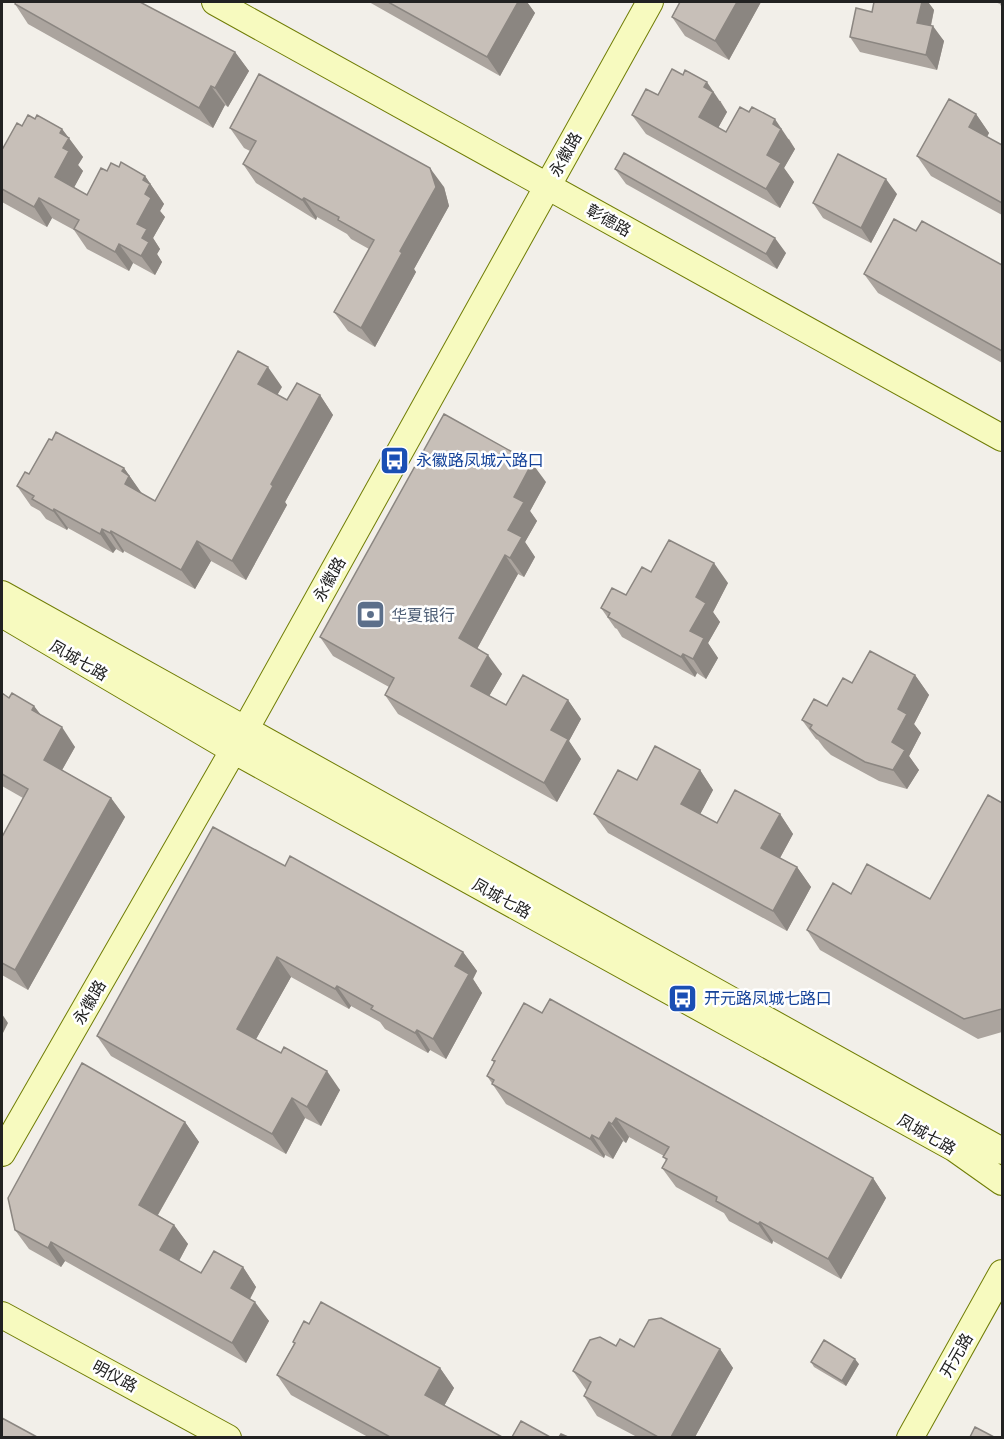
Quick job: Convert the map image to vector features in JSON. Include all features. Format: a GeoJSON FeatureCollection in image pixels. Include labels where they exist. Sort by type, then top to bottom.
{"type":"FeatureCollection","features":[{"type":"Feature","properties":{"kind":"street","name":"彰德路"},"geometry":{"type":"LineString","coordinates":[[215,2],[1002,438]]}},
{"type":"Feature","properties":{"kind":"street","name":"永徽路"},"geometry":{"type":"LineString","coordinates":[[2,1153],[239,740],[650,2]]}},
{"type":"Feature","properties":{"kind":"street","name":"凤城七路"},"geometry":{"type":"LineString","coordinates":[[2,594],[239,740],[954,1148],[1002,1182]]}},
{"type":"Feature","properties":{"kind":"street","name":"凤城七路"},"geometry":{"type":"LineString","coordinates":[[2,614],[1002,1152]]}},
{"type":"Feature","properties":{"kind":"street","name":"开元路"},"geometry":{"type":"LineString","coordinates":[[910,1437],[1002,1274]]}},
{"type":"Feature","properties":{"kind":"street","name":"明仪路"},"geometry":{"type":"LineString","coordinates":[[2,1315],[228,1437]]}},
{"type":"Feature","properties":{"kind":"building"},"geometry":{"type":"Polygon","coordinates":[[[16,2],[140,2],[235,52],[215,88],[211,86],[199,108],[15,4],[16,2]]]}},
{"type":"Feature","properties":{"kind":"building"},"geometry":{"type":"Polygon","coordinates":[[[388,2],[518,2],[487,57],[388,2]]]}},
{"type":"Feature","properties":{"kind":"building"},"geometry":{"type":"Polygon","coordinates":[[[680,2],[737,2],[715,41],[672,17],[680,2]]]}},
{"type":"Feature","properties":{"kind":"building"},"geometry":{"type":"Polygon","coordinates":[[[874,2],[922,2],[917,23],[933,26],[926,55],[850,37],[856,8],[872,12],[874,2]]]}},
{"type":"Feature","properties":{"kind":"building"},"geometry":{"type":"Polygon","coordinates":[[[672,69],[683,75],[685,70],[707,82],[704,87],[713,92],[699,117],[726,132],[740,107],[749,112],[752,107],[775,119],[773,124],[781,129],[767,155],[781,163],[766,189],[632,115],[646,89],[658,95],[672,69]]]}},
{"type":"Feature","properties":{"kind":"building"},"geometry":{"type":"Polygon","coordinates":[[[259,74],[430,168],[436,187],[361,328],[334,312],[374,240],[338,220],[339,217],[304,198],[302,200],[243,164],[256,141],[230,128],[259,74]]]}},
{"type":"Feature","properties":{"kind":"building"},"geometry":{"type":"Polygon","coordinates":[[[949,99],[976,114],[969,127],[1002,145],[1002,203],[917,156],[949,99]]]}},
{"type":"Feature","properties":{"kind":"building"},"geometry":{"type":"Polygon","coordinates":[[[28,115],[35,119],[37,115],[62,129],[60,133],[69,138],[63,148],[69,151],[55,177],[87,195],[101,168],[107,171],[111,163],[119,167],[121,162],[145,176],[143,180],[150,184],[145,194],[151,198],[137,224],[147,229],[142,238],[149,242],[141,256],[119,244],[115,252],[74,229],[79,220],[39,198],[34,207],[2,189],[2,147],[17,123],[22,126],[28,115]]]}},
{"type":"Feature","properties":{"kind":"building"},"geometry":{"type":"Polygon","coordinates":[[[624,153],[775,238],[766,254],[615,169],[624,153]]]}},
{"type":"Feature","properties":{"kind":"building"},"geometry":{"type":"Polygon","coordinates":[[[838,154],[886,179],[861,228],[813,203],[838,154]]]}},
{"type":"Feature","properties":{"kind":"building"},"geometry":{"type":"Polygon","coordinates":[[[894,219],[916,231],[922,221],[1002,265],[1002,351],[864,274],[894,219]]]}},
{"type":"Feature","properties":{"kind":"building"},"geometry":{"type":"Polygon","coordinates":[[[238,351],[268,367],[258,384],[287,400],[297,383],[320,395],[232,561],[197,541],[181,570],[111,531],[110,533],[102,529],[100,534],[54,509],[53,511],[32,499],[34,496],[17,486],[25,472],[29,474],[49,439],[52,440],[56,432],[124,468],[122,471],[129,476],[125,484],[155,501],[238,351]]]}},
{"type":"Feature","properties":{"kind":"building"},"geometry":{"type":"Polygon","coordinates":[[[444,414],[532,463],[514,497],[524,502],[508,530],[522,537],[510,558],[505,555],[459,638],[488,655],[471,686],[506,705],[523,675],[568,700],[551,730],[568,739],[544,783],[385,695],[394,678],[320,637],[444,414]]]}},
{"type":"Feature","properties":{"kind":"building"},"geometry":{"type":"Polygon","coordinates":[[[669,540],[714,563],[696,597],[706,603],[690,631],[704,638],[693,659],[683,654],[681,657],[608,617],[610,613],[601,608],[612,588],[626,595],[642,567],[651,572],[669,540]]]}},
{"type":"Feature","properties":{"kind":"building"},"geometry":{"type":"Polygon","coordinates":[[[870,651],[915,675],[898,709],[907,714],[892,742],[905,750],[893,770],[865,762],[818,735],[810,728],[812,725],[802,720],[814,699],[827,706],[843,678],[852,683],[870,651]]]}},
{"type":"Feature","properties":{"kind":"building"},"geometry":{"type":"Polygon","coordinates":[[[2,693],[9,698],[12,693],[34,706],[32,710],[62,727],[44,760],[111,798],[15,970],[2,963],[2,837],[28,789],[2,774],[2,693]]]}},
{"type":"Feature","properties":{"kind":"building"},"geometry":{"type":"Polygon","coordinates":[[[655,746],[700,770],[681,804],[717,823],[735,790],[780,814],[761,848],[797,867],[773,911],[594,814],[618,770],[637,780],[655,746]]]}},
{"type":"Feature","properties":{"kind":"building"},"geometry":{"type":"Polygon","coordinates":[[[988,795],[1002,803],[1002,1009],[964,1019],[807,930],[833,883],[851,894],[867,864],[930,899],[988,795]]]}},
{"type":"Feature","properties":{"kind":"building"},"geometry":{"type":"Polygon","coordinates":[[[213,827],[285,866],[290,856],[463,952],[455,966],[469,974],[433,1039],[417,1030],[415,1033],[371,1009],[373,1006],[337,986],[335,989],[277,957],[237,1029],[281,1053],[284,1047],[327,1071],[307,1107],[292,1098],[272,1134],[97,1036],[213,827]]]}},
{"type":"Feature","properties":{"kind":"building"},"geometry":{"type":"Polygon","coordinates":[[[550,999],[873,1178],[828,1259],[716,1201],[717,1197],[662,1168],[667,1159],[663,1157],[669,1147],[616,1118],[612,1124],[609,1122],[599,1139],[592,1135],[590,1139],[492,1084],[494,1080],[487,1076],[495,1061],[492,1060],[524,1003],[542,1013],[550,999]]]}},
{"type":"Feature","properties":{"kind":"building"},"geometry":{"type":"Polygon","coordinates":[[[82,1063],[185,1122],[139,1205],[174,1225],[160,1250],[201,1273],[214,1251],[243,1267],[231,1288],[255,1302],[232,1343],[51,1242],[48,1248],[15,1230],[8,1198],[82,1063]]]}},
{"type":"Feature","properties":{"kind":"building"},"geometry":{"type":"Polygon","coordinates":[[[321,1302],[440,1368],[425,1395],[502,1437],[390,1437],[277,1375],[304,1321],[309,1324],[321,1302]]]}},
{"type":"Feature","properties":{"kind":"building"},"geometry":{"type":"Polygon","coordinates":[[[661,1318],[720,1349],[671,1437],[658,1437],[584,1396],[591,1382],[573,1371],[590,1340],[600,1337],[616,1346],[620,1339],[634,1347],[649,1320],[661,1318]]]}},
{"type":"Feature","properties":{"kind":"building"},"geometry":{"type":"Polygon","coordinates":[[[824,1340],[855,1359],[842,1381],[811,1362],[824,1340]]]}},
{"type":"Feature","properties":{"kind":"building"},"geometry":{"type":"Polygon","coordinates":[[[2,1418],[37,1437],[2,1437],[2,1418]]]}},
{"type":"Feature","properties":{"kind":"building"},"geometry":{"type":"Polygon","coordinates":[[[521,1421],[550,1437],[512,1437],[521,1421]]]}},
{"type":"Feature","properties":{"kind":"building"},"geometry":{"type":"Polygon","coordinates":[[[975,1427],[994,1437],[970,1437],[975,1427]]]}},
{"type":"Feature","properties":{"kind":"place","name":"永徽路凤城六路口"},"geometry":{"type":"Point","coordinates":[395,460]}},
{"type":"Feature","properties":{"kind":"place","name":"华夏银行"},"geometry":{"type":"Point","coordinates":[370,615]}},
{"type":"Feature","properties":{"kind":"place","name":"开元路凤城七路口"},"geometry":{"type":"Point","coordinates":[683,998]}}]}
